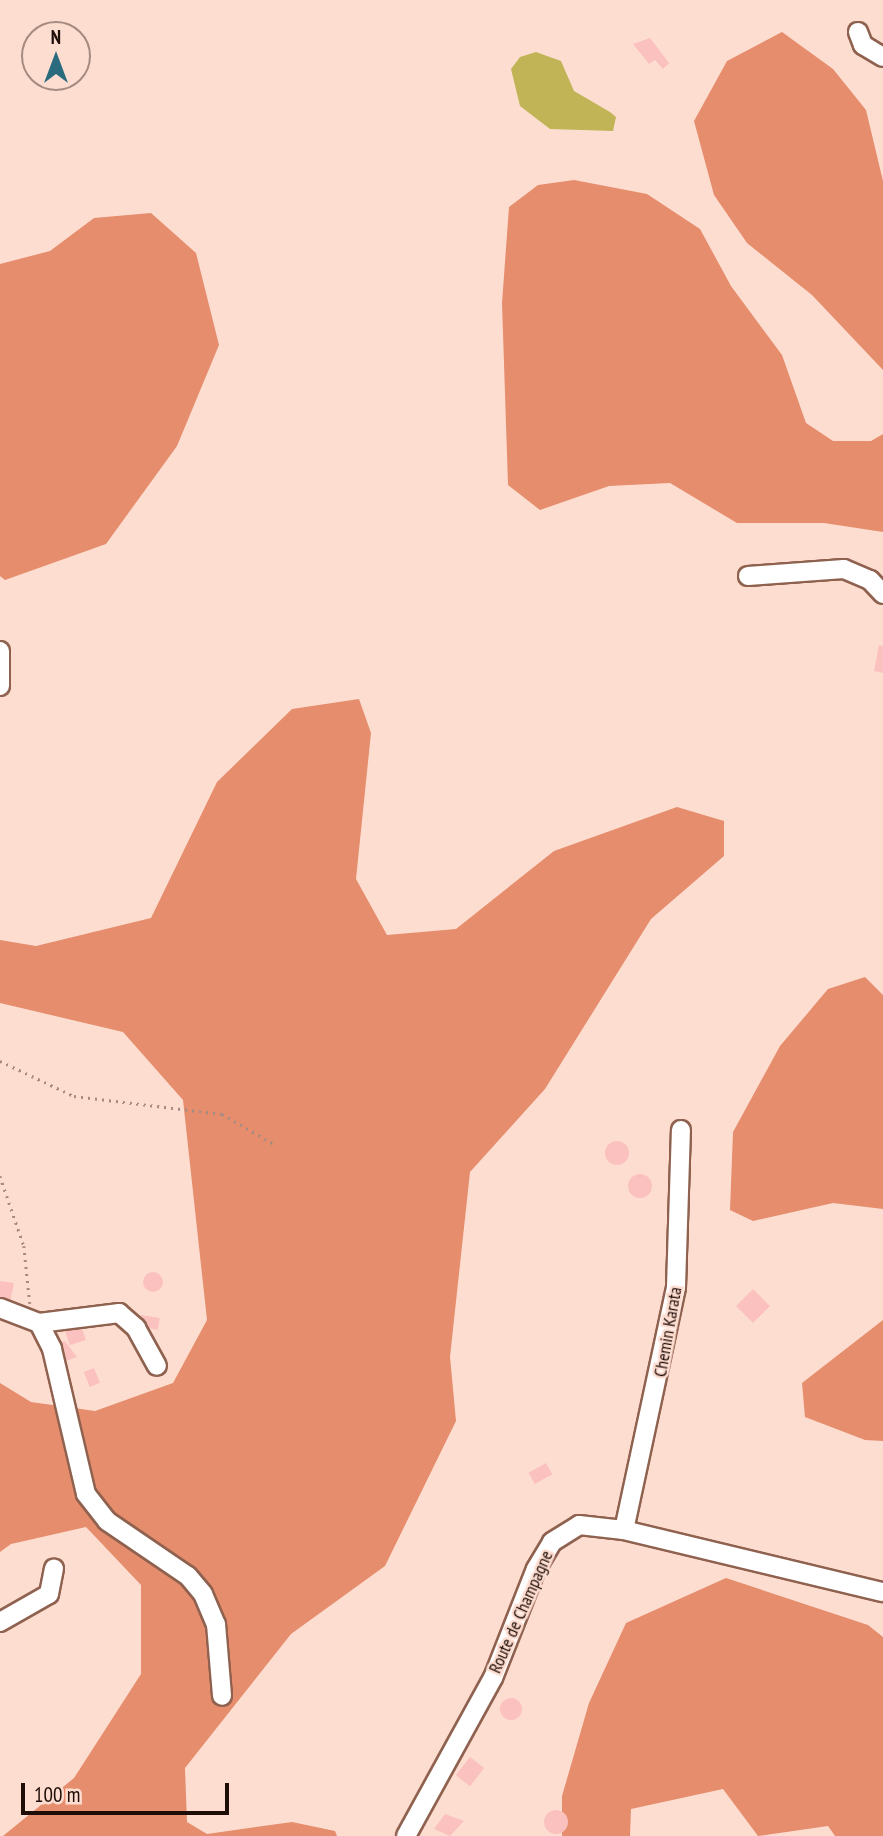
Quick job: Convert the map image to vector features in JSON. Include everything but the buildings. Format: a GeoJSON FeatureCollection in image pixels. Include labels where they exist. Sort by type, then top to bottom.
{"type":"FeatureCollection","features":[{"type":"Feature","properties":{"kind":"street"},"geometry":{"type":"LineString","coordinates":[[858,32],[863,45],[883,57]]}},
{"type":"Feature","properties":{"kind":"street"},"geometry":{"type":"LineString","coordinates":[[748,576],[844,569],[870,580],[883,594]]}},
{"type":"Feature","properties":{"kind":"street"},"geometry":{"type":"LineString","coordinates":[[0,651],[0,686]]}},
{"type":"Feature","properties":{"kind":"street","name":"Chemin Karata"},"geometry":{"type":"LineString","coordinates":[[624,1530],[676,1287],[681,1130]]}},
{"type":"Feature","properties":{"kind":"street"},"geometry":{"type":"LineString","coordinates":[[0,1308],[34,1320],[119,1313],[136,1328],[158,1366]]}},
{"type":"Feature","properties":{"kind":"street"},"geometry":{"type":"LineString","coordinates":[[34,1320],[52,1349],[86,1494],[107,1521],[188,1576],[203,1594],[216,1624],[222,1696]]}},
{"type":"Feature","properties":{"kind":"street","name":"Route de Champagne"},"geometry":{"type":"LineString","coordinates":[[406,1836],[493,1678],[552,1542],[579,1525],[624,1530],[883,1592]]}},
{"type":"Feature","properties":{"kind":"street"},"geometry":{"type":"LineString","coordinates":[[0,1622],[50,1594],[54,1568]]}},
{"type":"Feature","properties":{"kind":"path"},"geometry":{"type":"LineString","coordinates":[[0,1061],[74,1096],[222,1114],[274,1144]]}},
{"type":"Feature","properties":{"kind":"path"},"geometry":{"type":"LineString","coordinates":[[0,1176],[11,1199],[32,1286],[34,1320]]}},
{"type":"Feature","properties":{"kind":"shaded area"},"geometry":{"type":"Polygon","coordinates":[[[782,32],[833,69],[866,110],[883,181],[883,370],[812,295],[747,243],[714,195],[694,121],[727,61],[782,32]]]}},
{"type":"Feature","properties":{"kind":"shaded area"},"geometry":{"type":"Polygon","coordinates":[[[536,52],[561,61],[574,91],[616,117],[613,131],[550,129],[520,106],[511,69],[520,57],[536,52]]]}},
{"type":"Feature","properties":{"kind":"shaded area"},"geometry":{"type":"Polygon","coordinates":[[[574,180],[647,194],[700,229],[731,286],[782,355],[806,423],[833,441],[871,441],[883,434],[883,532],[824,523],[737,523],[670,483],[609,486],[540,510],[508,485],[502,303],[509,207],[538,185],[574,180]]]}},
{"type":"Feature","properties":{"kind":"shaded area"},"geometry":{"type":"Polygon","coordinates":[[[151,213],[196,253],[219,345],[177,446],[106,544],[5,580],[0,576],[0,264],[50,251],[94,218],[151,213]]]}},
{"type":"Feature","properties":{"kind":"shaded area"},"geometry":{"type":"Polygon","coordinates":[[[359,699],[371,733],[356,879],[387,935],[456,929],[554,851],[677,807],[724,821],[724,856],[651,919],[545,1089],[470,1172],[450,1357],[456,1421],[385,1566],[291,1634],[185,1768],[187,1822],[207,1834],[292,1822],[335,1831],[337,1836],[3,1836],[74,1778],[141,1674],[141,1585],[86,1527],[11,1544],[0,1552],[0,1383],[31,1402],[95,1411],[173,1383],[207,1320],[183,1100],[123,1032],[0,1003],[0,940],[36,946],[151,918],[217,782],[292,709],[359,699]]]}},
{"type":"Feature","properties":{"kind":"shaded area"},"geometry":{"type":"Polygon","coordinates":[[[865,977],[883,995],[883,1209],[833,1203],[753,1221],[730,1210],[733,1132],[780,1046],[828,989],[865,977]]]}},
{"type":"Feature","properties":{"kind":"shaded area"},"geometry":{"type":"Polygon","coordinates":[[[883,1320],[883,1441],[865,1440],[805,1417],[802,1383],[883,1320]]]}},
{"type":"Feature","properties":{"kind":"shaded area"},"geometry":{"type":"Polygon","coordinates":[[[726,1578],[868,1625],[883,1637],[883,1836],[835,1836],[828,1826],[758,1836],[723,1789],[631,1809],[630,1836],[562,1836],[562,1796],[589,1703],[626,1623],[726,1578]]]}}]}
